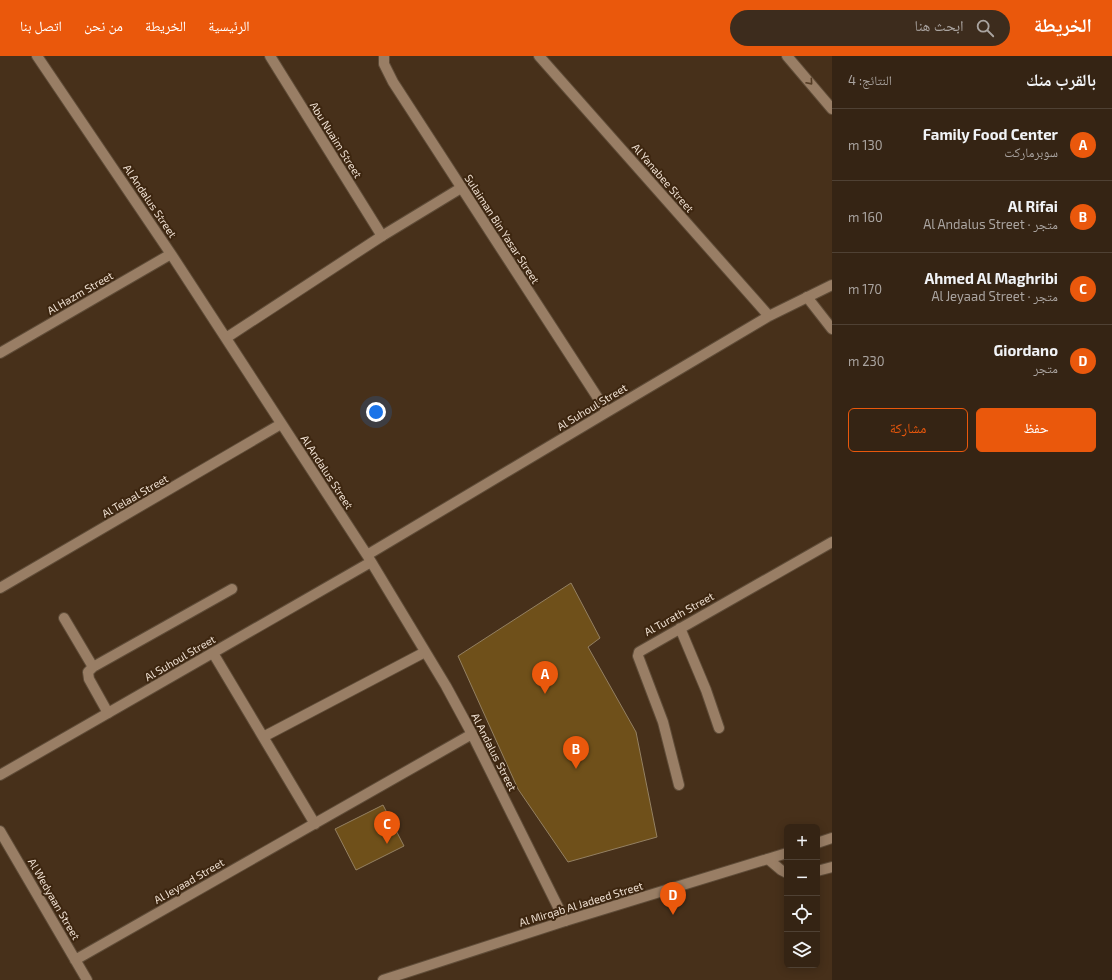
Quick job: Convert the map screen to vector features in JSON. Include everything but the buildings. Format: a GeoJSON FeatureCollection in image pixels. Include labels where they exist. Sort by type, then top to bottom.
{"type":"FeatureCollection","features":[{"type":"Feature","properties":{"kind":"street","name":"Al Andalus Street"},"geometry":{"type":"LineString","coordinates":[[37,56],[171,254],[369,559],[446,686],[472,734],[565,921]]}},
{"type":"Feature","properties":{"kind":"street","name":"Abu Nuaim Street"},"geometry":{"type":"LineString","coordinates":[[270,56],[382,236]]}},
{"type":"Feature","properties":{"kind":"street","name":"Sulaiman Bin Yasar Street"},"geometry":{"type":"LineString","coordinates":[[384,56],[384,64],[393,82],[606,412]]}},
{"type":"Feature","properties":{"kind":"street","name":"Al Yanabee Street"},"geometry":{"type":"LineString","coordinates":[[539,56],[769,316]]}},
{"type":"Feature","properties":{"kind":"street"},"geometry":{"type":"LineString","coordinates":[[787,56],[832,109]]}},
{"type":"Feature","properties":{"kind":"street"},"geometry":{"type":"LineString","coordinates":[[226,338],[382,236],[461,188]]}},
{"type":"Feature","properties":{"kind":"street","name":"Al Hazm Street"},"geometry":{"type":"LineString","coordinates":[[0,353],[171,254]]}},
{"type":"Feature","properties":{"kind":"street","name":"Al Suhoul Street"},"geometry":{"type":"LineString","coordinates":[[0,775],[213,653],[369,559],[606,412],[769,316],[832,285]]}},
{"type":"Feature","properties":{"kind":"street"},"geometry":{"type":"LineString","coordinates":[[807,298],[832,329]]}},
{"type":"Feature","properties":{"kind":"street","name":"Al Telaal Street"},"geometry":{"type":"LineString","coordinates":[[0,588],[281,424]]}},
{"type":"Feature","properties":{"kind":"street","name":"Al Turath Street"},"geometry":{"type":"LineString","coordinates":[[679,785],[660,715],[638,656],[642,649],[832,542]]}},
{"type":"Feature","properties":{"kind":"street"},"geometry":{"type":"LineString","coordinates":[[108,713],[89,679],[88,672],[93,666],[232,589]]}},
{"type":"Feature","properties":{"kind":"street"},"geometry":{"type":"LineString","coordinates":[[64,618],[93,666]]}},
{"type":"Feature","properties":{"kind":"street"},"geometry":{"type":"LineString","coordinates":[[680,628],[706,690],[719,728]]}},
{"type":"Feature","properties":{"kind":"street"},"geometry":{"type":"LineString","coordinates":[[263,737],[425,652]]}},
{"type":"Feature","properties":{"kind":"street"},"geometry":{"type":"LineString","coordinates":[[213,653],[315,824]]}},
{"type":"Feature","properties":{"kind":"street","name":"Al Jeyaad Street"},"geometry":{"type":"LineString","coordinates":[[75,960],[472,734]]}},
{"type":"Feature","properties":{"kind":"street","name":"Al Wedyaan Street"},"geometry":{"type":"LineString","coordinates":[[0,831],[87,980]]}},
{"type":"Feature","properties":{"kind":"street"},"geometry":{"type":"LineString","coordinates":[[820,842],[832,838]]}},
{"type":"Feature","properties":{"kind":"street","name":"Al Mirqab Al Jadeed Street"},"geometry":{"type":"LineString","coordinates":[[383,980],[565,921],[784,854]]}},
{"type":"Feature","properties":{"kind":"street"},"geometry":{"type":"LineString","coordinates":[[768,859],[784,872]]}},
{"type":"Feature","properties":{"kind":"street"},"geometry":{"type":"LineString","coordinates":[[820,870],[832,866]]}},
{"type":"Feature","properties":{"kind":"place","name":"Family Food Center"},"geometry":{"type":"Point","coordinates":[545,694]}},
{"type":"Feature","properties":{"kind":"place","name":"Al Rifai"},"geometry":{"type":"Point","coordinates":[576,769]}},
{"type":"Feature","properties":{"kind":"place","name":"Ahmed Al Maghribi"},"geometry":{"type":"Point","coordinates":[387,844]}},
{"type":"Feature","properties":{"kind":"place","name":"Giordano"},"geometry":{"type":"Point","coordinates":[673,915]}}]}
